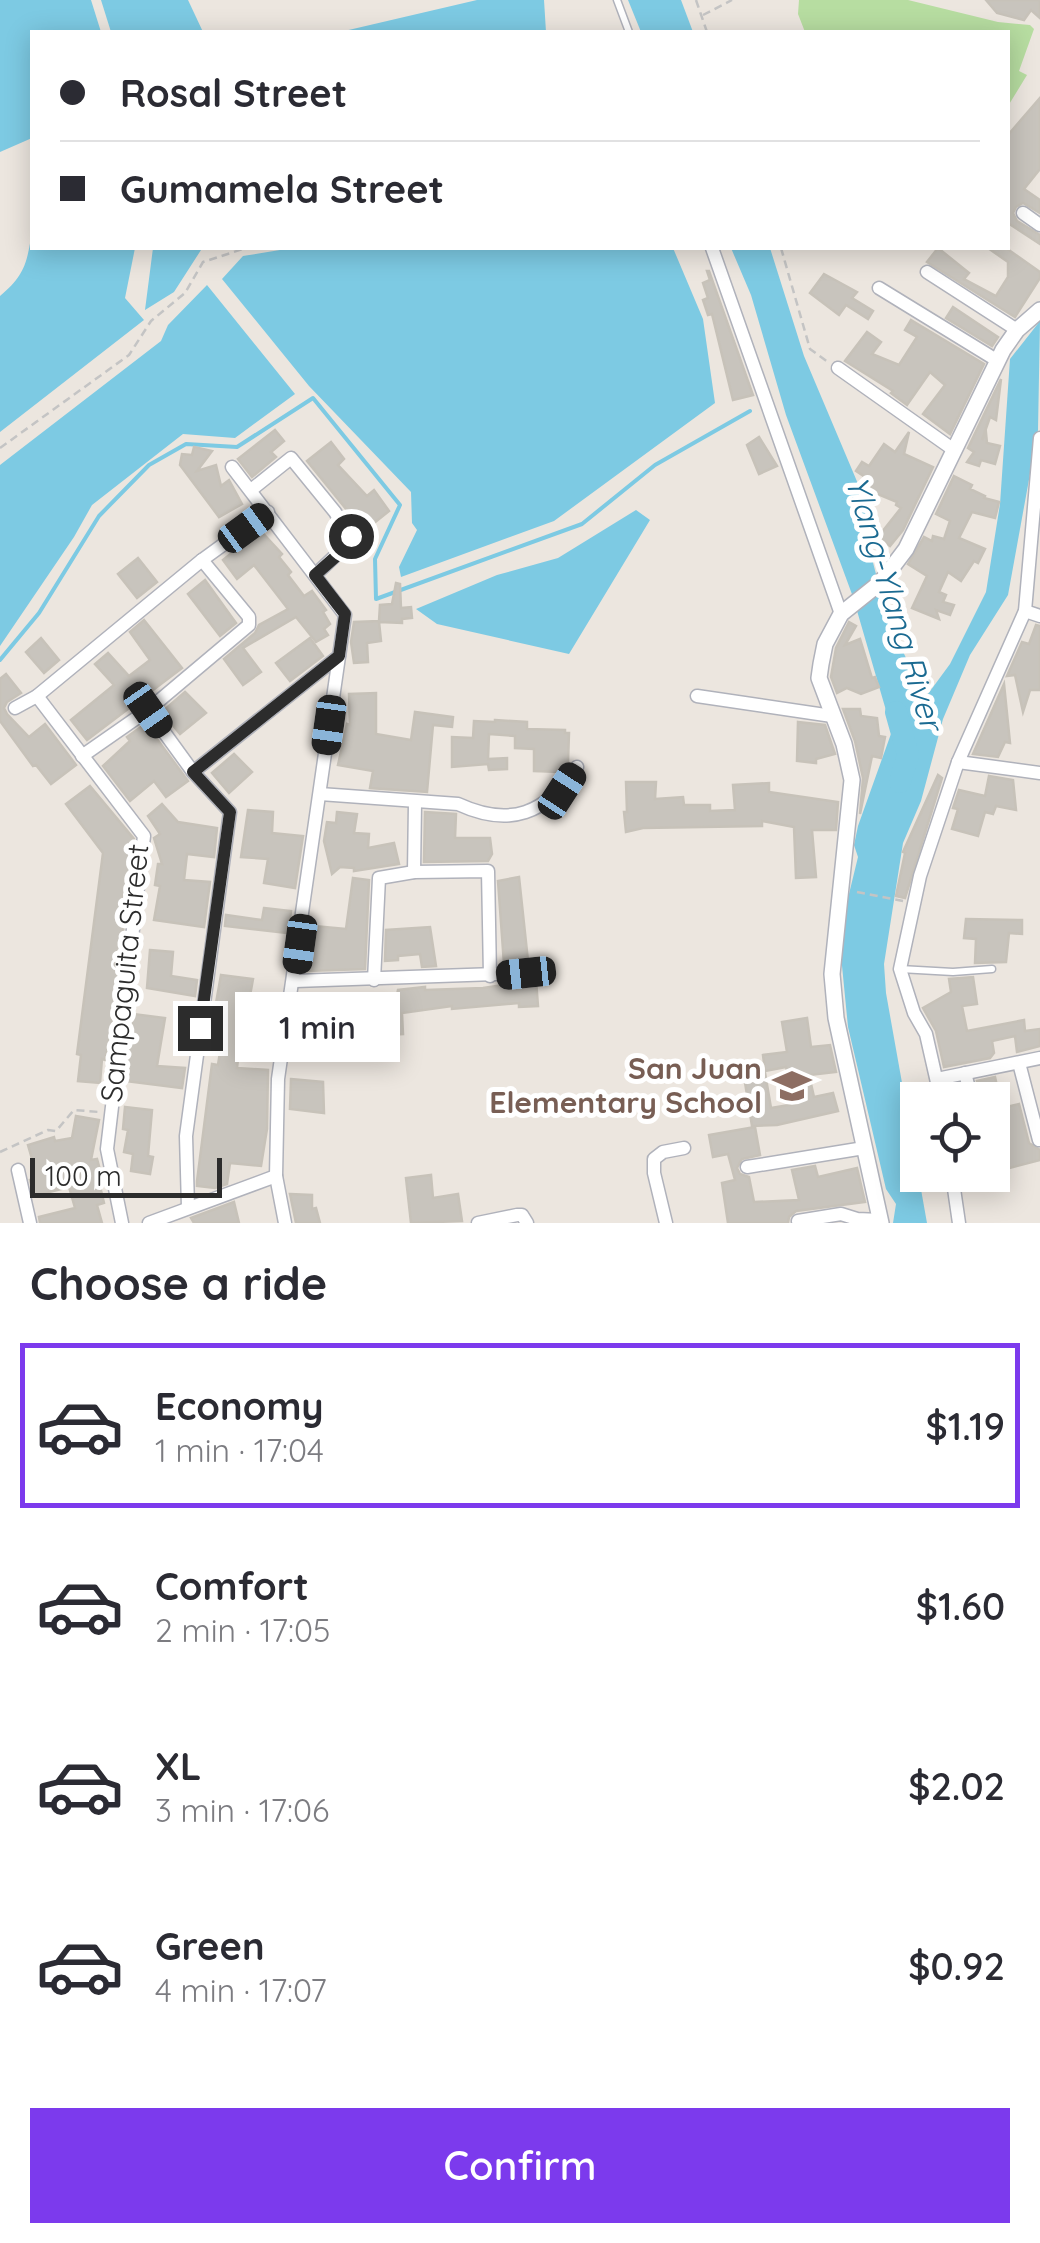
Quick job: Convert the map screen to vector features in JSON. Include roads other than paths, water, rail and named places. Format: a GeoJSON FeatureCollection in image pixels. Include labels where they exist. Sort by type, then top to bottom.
{"type":"FeatureCollection","features":[{"type":"Feature","properties":{"kind":"street"},"geometry":{"type":"LineString","coordinates":[[1023,212],[1040,224]]}},
{"type":"Feature","properties":{"kind":"street"},"geometry":{"type":"LineString","coordinates":[[713,250],[845,611]]}},
{"type":"Feature","properties":{"kind":"street"},"geometry":{"type":"LineString","coordinates":[[927,272],[1017,330]]}},
{"type":"Feature","properties":{"kind":"street"},"geometry":{"type":"LineString","coordinates":[[880,288],[998,361]]}},
{"type":"Feature","properties":{"kind":"street"},"geometry":{"type":"LineString","coordinates":[[798,1222],[841,1214],[881,1221],[836,1018],[832,974],[852,780],[844,744],[819,678],[825,644],[845,611],[882,582],[906,550],[998,361],[1017,330],[1040,310]]}},
{"type":"Feature","properties":{"kind":"street"},"geometry":{"type":"LineString","coordinates":[[838,368],[954,450]]}},
{"type":"Feature","properties":{"kind":"street"},"geometry":{"type":"LineString","coordinates":[[939,1082],[926,1034],[914,1013],[900,969],[920,876],[958,762],[1024,611],[1035,559],[1040,438]]}},
{"type":"Feature","properties":{"kind":"street"},"geometry":{"type":"LineString","coordinates":[[251,490],[291,458],[334,512],[352,540],[315,575]]}},
{"type":"Feature","properties":{"kind":"street"},"geometry":{"type":"LineString","coordinates":[[232,467],[345,614],[278,1080],[276,1176],[285,1223]]}},
{"type":"Feature","properties":{"kind":"street"},"geometry":{"type":"LineString","coordinates":[[16,708],[37,696],[202,560],[268,512]]}},
{"type":"Feature","properties":{"kind":"street"},"geometry":{"type":"LineString","coordinates":[[82,756],[148,710],[250,625],[249,617],[202,560]]}},
{"type":"Feature","properties":{"kind":"street"},"geometry":{"type":"LineString","coordinates":[[1024,611],[1040,616]]}},
{"type":"Feature","properties":{"kind":"street"},"geometry":{"type":"LineString","coordinates":[[193,772],[339,656]]}},
{"type":"Feature","properties":{"kind":"street","name":"Sampaguita Street"},"geometry":{"type":"LineString","coordinates":[[37,696],[144,836],[107,1149],[122,1223]]}},
{"type":"Feature","properties":{"kind":"street"},"geometry":{"type":"LineString","coordinates":[[698,696],[832,716]]}},
{"type":"Feature","properties":{"kind":"street"},"geometry":{"type":"LineString","coordinates":[[148,710],[193,772],[230,812],[186,1136],[188,1206]]}},
{"type":"Feature","properties":{"kind":"street"},"geometry":{"type":"LineString","coordinates":[[958,762],[1040,774]]}},
{"type":"Feature","properties":{"kind":"street"},"geometry":{"type":"LineString","coordinates":[[320,794],[458,804],[479,814],[506,818],[539,808],[562,791],[576,768]]}},
{"type":"Feature","properties":{"kind":"street"},"geometry":{"type":"LineString","coordinates":[[414,872],[415,803]]}},
{"type":"Feature","properties":{"kind":"street"},"geometry":{"type":"LineString","coordinates":[[374,980],[379,878],[414,872],[488,871],[490,976]]}},
{"type":"Feature","properties":{"kind":"street"},"geometry":{"type":"LineString","coordinates":[[295,981],[526,973]]}},
{"type":"Feature","properties":{"kind":"street"},"geometry":{"type":"LineString","coordinates":[[938,1078],[1040,1058]]}},
{"type":"Feature","properties":{"kind":"street"},"geometry":{"type":"LineString","coordinates":[[1019,1062],[1039,1140]]}},
{"type":"Feature","properties":{"kind":"street"},"geometry":{"type":"LineString","coordinates":[[966,1073],[968,1082]]}},
{"type":"Feature","properties":{"kind":"street"},"geometry":{"type":"LineString","coordinates":[[666,1223],[654,1159],[663,1152],[684,1148]]}},
{"type":"Feature","properties":{"kind":"street"},"geometry":{"type":"LineString","coordinates":[[748,1167],[864,1148]]}},
{"type":"Feature","properties":{"kind":"street"},"geometry":{"type":"LineString","coordinates":[[18,1170],[30,1223]]}},
{"type":"Feature","properties":{"kind":"street"},"geometry":{"type":"LineString","coordinates":[[149,1223],[276,1176]]}},
{"type":"Feature","properties":{"kind":"street"},"geometry":{"type":"LineString","coordinates":[[954,1192],[959,1223]]}},
{"type":"Feature","properties":{"kind":"street"},"geometry":{"type":"LineString","coordinates":[[478,1223],[517,1215],[522,1215],[527,1223]]}},
{"type":"Feature","properties":{"kind":"lane"},"geometry":{"type":"LineString","coordinates":[[616,0],[628,30]]}},
{"type":"Feature","properties":{"kind":"lane"},"geometry":{"type":"LineString","coordinates":[[900,969],[992,969]]}},
{"type":"Feature","properties":{"kind":"water"},"geometry":{"type":"Polygon","coordinates":[[[0,0],[91,0],[100,30],[30,30],[30,139],[0,152],[0,0]]]}},
{"type":"Feature","properties":{"kind":"water"},"geometry":{"type":"Polygon","coordinates":[[[101,0],[188,0],[202,30],[110,30],[101,0]]]}},
{"type":"Feature","properties":{"kind":"water"},"geometry":{"type":"Polygon","coordinates":[[[477,0],[544,0],[546,30],[349,30],[477,0]]]}},
{"type":"Feature","properties":{"kind":"water"},"geometry":{"type":"Polygon","coordinates":[[[628,0],[681,0],[692,30],[640,30],[628,0]]]}},
{"type":"Feature","properties":{"kind":"water"},"geometry":{"type":"Polygon","coordinates":[[[30,242],[30,250],[135,250],[125,298],[144,320],[0,432],[0,296],[24,268],[30,242]]]}},
{"type":"Feature","properties":{"kind":"water"},"geometry":{"type":"Polygon","coordinates":[[[153,250],[201,250],[174,292],[145,310],[153,250]]]}},
{"type":"Feature","properties":{"kind":"water"},"geometry":{"type":"Polygon","coordinates":[[[280,250],[674,250],[703,319],[715,403],[554,521],[401,577],[399,567],[417,530],[412,523],[411,492],[309,386],[222,279],[243,256],[280,250]]]}},
{"type":"Feature","properties":{"kind":"water"},"geometry":{"type":"Polygon","coordinates":[[[732,250],[771,250],[804,356],[864,498],[871,555],[888,620],[925,698],[950,664],[986,592],[1000,504],[1010,359],[1040,321],[1038,430],[1008,595],[970,655],[943,719],[921,801],[903,843],[884,964],[902,1082],[900,1192],[921,1192],[927,1223],[893,1223],[896,1204],[886,1189],[848,1027],[839,935],[858,857],[854,845],[858,826],[892,731],[853,597],[786,415],[751,295],[732,250]]]}},
{"type":"Feature","properties":{"kind":"water"},"geometry":{"type":"Polygon","coordinates":[[[207,285],[295,394],[235,438],[183,434],[92,505],[0,646],[0,465],[161,341],[168,325],[207,285]]]}},
{"type":"Feature","properties":{"kind":"water"},"geometry":{"type":"Polygon","coordinates":[[[636,510],[650,520],[569,654],[437,624],[416,609],[497,575],[558,558],[636,510]]]}},
{"type":"Feature","properties":{"kind":"waterway"},"geometry":{"type":"LineString","coordinates":[[0,660],[39,613],[99,516],[149,465],[186,444],[237,447],[313,398],[400,505],[375,559],[376,599],[582,524],[655,465],[750,411]]}},
{"type":"Feature","properties":{"kind":"waterway","name":"Ylang-Ylang River"},"geometry":{"type":"LineString","coordinates":[[896,712],[908,755],[900,782]]}},
{"type":"Feature","properties":{"kind":"place","name":"San Juan Elementary School"},"geometry":{"type":"Point","coordinates":[792,1086]}}]}
